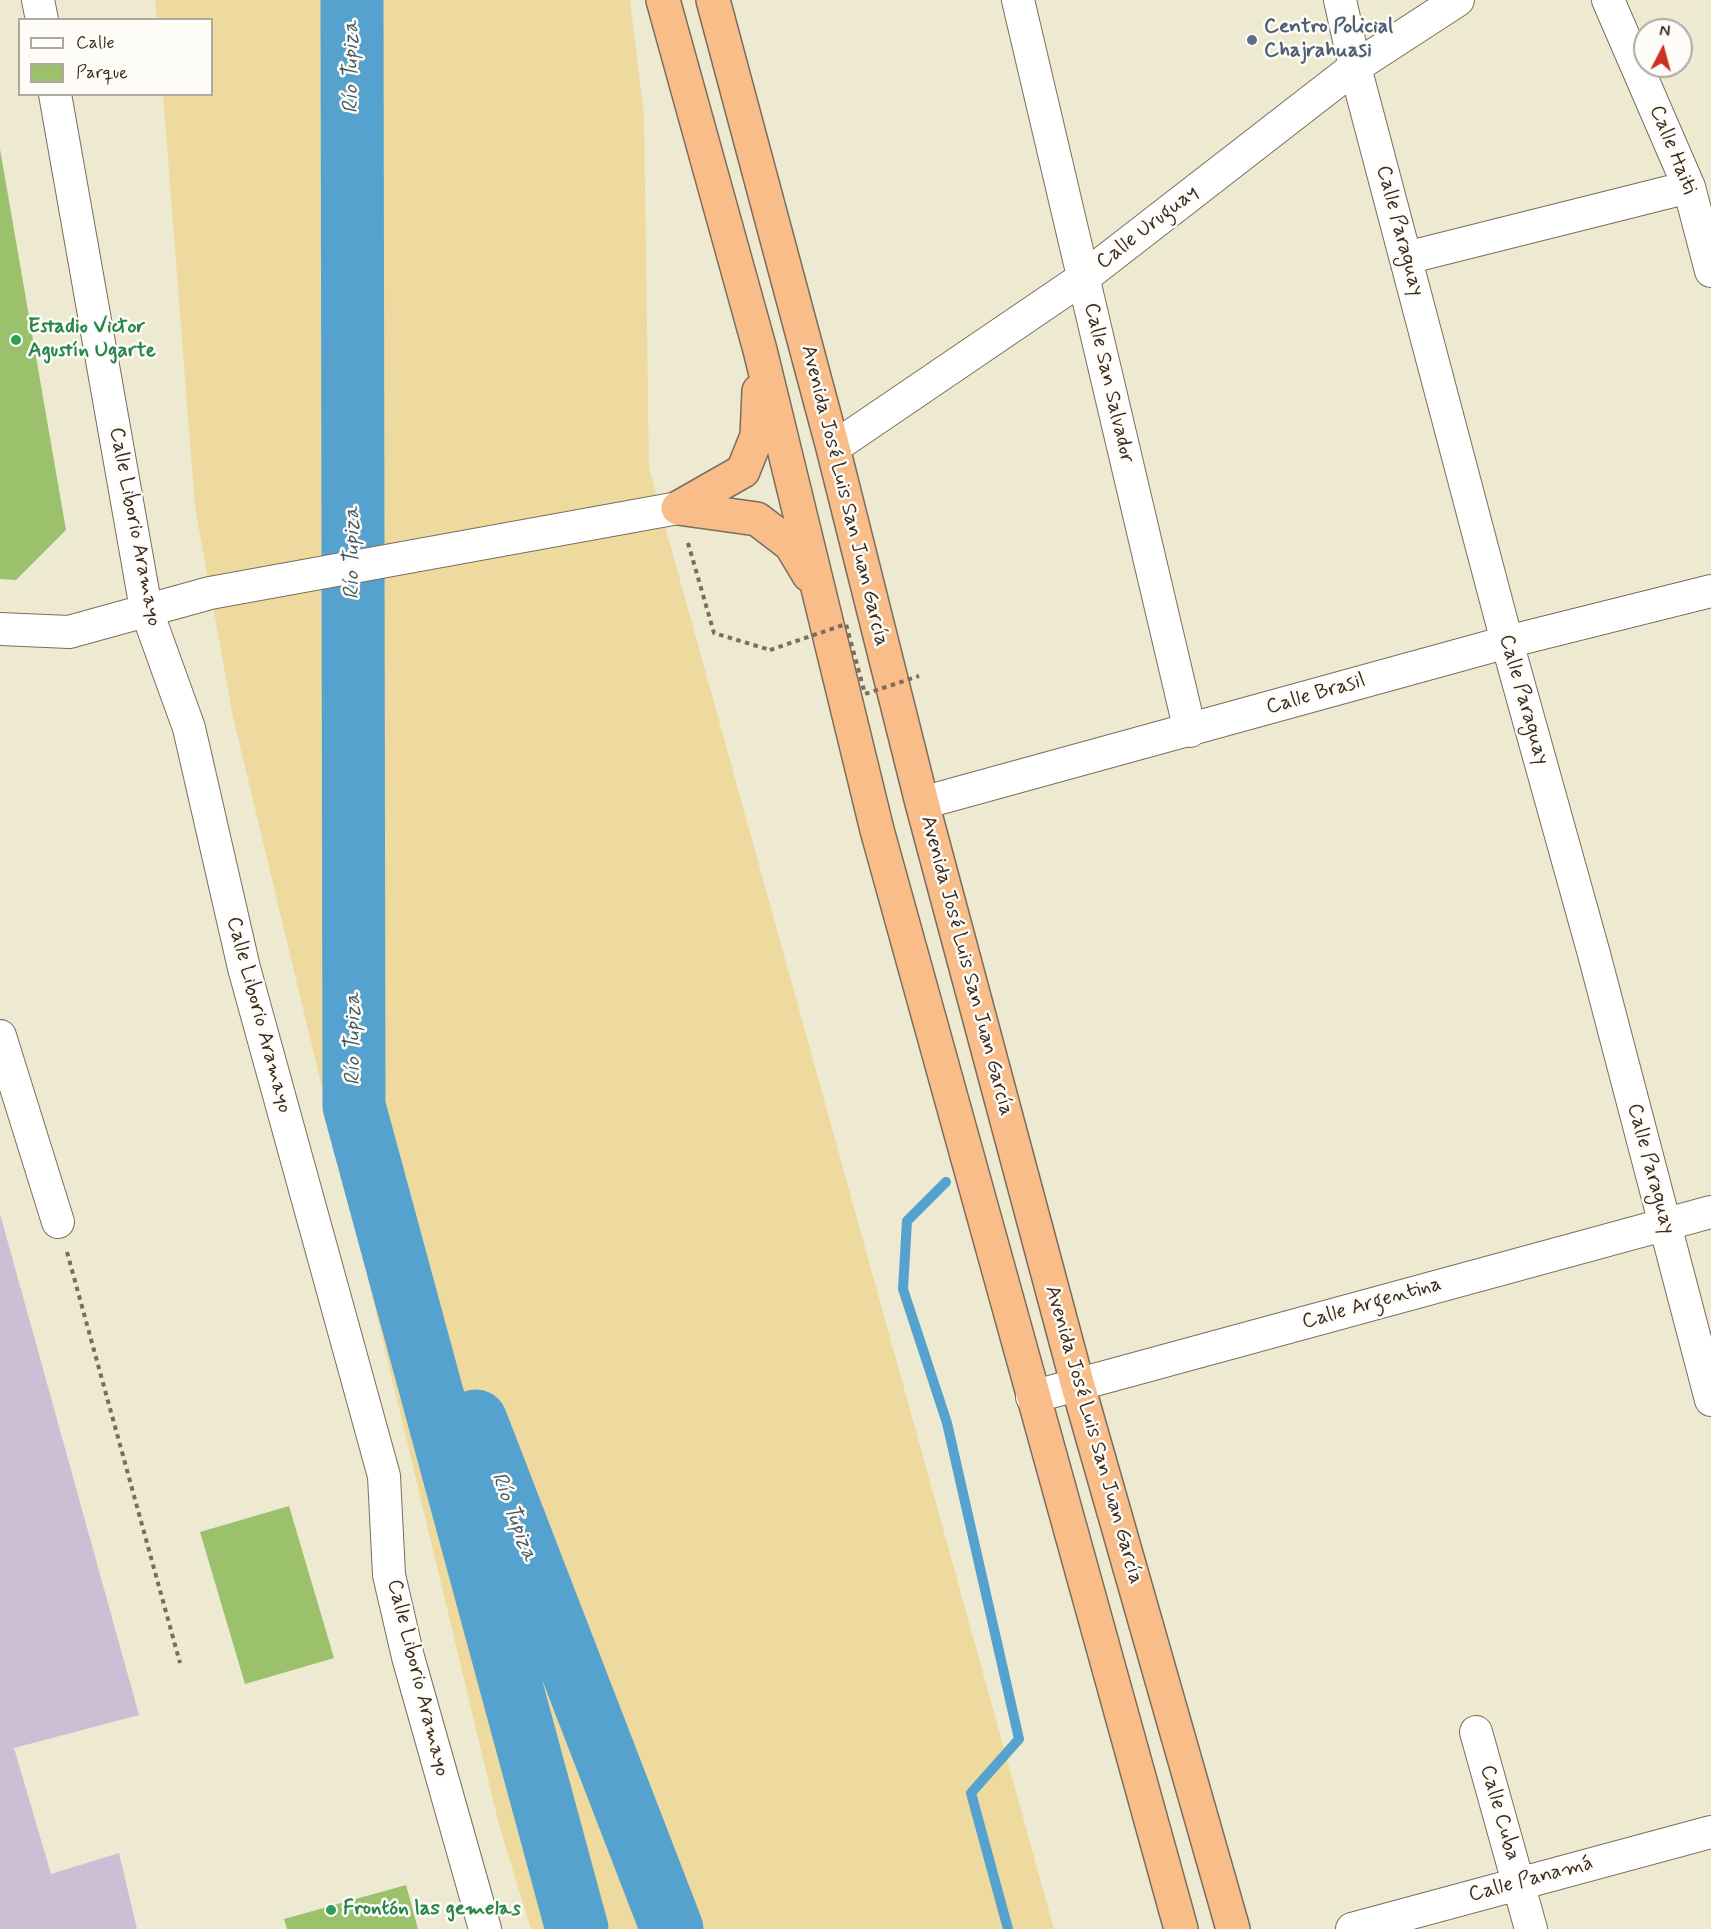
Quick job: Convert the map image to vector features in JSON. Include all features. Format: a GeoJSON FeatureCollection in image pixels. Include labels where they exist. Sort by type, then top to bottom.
{"type":"FeatureCollection","features":[{"type":"Feature","properties":{"kind":"highway"},"geometry":{"type":"LineString","coordinates":[[663,0],[760,350],[878,830],[1032,1397],[1181,1929]]}},
{"type":"Feature","properties":{"kind":"highway","name":"Avenida José Luis San Juan García"},"geometry":{"type":"LineString","coordinates":[[713,0],[832,448],[922,803],[1078,1386],[1233,1929]]}},
{"type":"Feature","properties":{"kind":"highway"},"geometry":{"type":"LineString","coordinates":[[678,508],[743,471],[757,436],[760,350]]}},
{"type":"Feature","properties":{"kind":"highway"},"geometry":{"type":"LineString","coordinates":[[678,508],[757,519],[791,545],[820,594]]}},
{"type":"Feature","properties":{"kind":"street"},"geometry":{"type":"LineString","coordinates":[[38,0],[42,18]]}},
{"type":"Feature","properties":{"kind":"street","name":"Calle San Salvador"},"geometry":{"type":"LineString","coordinates":[[1018,0],[1190,731]]}},
{"type":"Feature","properties":{"kind":"street","name":"Calle Paraguay"},"geometry":{"type":"LineString","coordinates":[[1340,0],[1355,67],[1507,642],[1594,954],[1711,1400]]}},
{"type":"Feature","properties":{"kind":"street","name":"Calle Uruguay"},"geometry":{"type":"LineString","coordinates":[[832,448],[1083,278],[1355,67],[1458,0]]}},
{"type":"Feature","properties":{"kind":"street","name":"Calle Haiti"},"geometry":{"type":"LineString","coordinates":[[1608,0],[1689,187],[1711,271]]}},
{"type":"Feature","properties":{"kind":"street","name":"Calle Liborio Aramayo"},"geometry":{"type":"LineString","coordinates":[[55,96],[146,609],[189,728],[244,968],[384,1476],[389,1575],[403,1636],[485,1929]]}},
{"type":"Feature","properties":{"kind":"street"},"geometry":{"type":"LineString","coordinates":[[1406,258],[1689,187]]}},
{"type":"Feature","properties":{"kind":"street"},"geometry":{"type":"LineString","coordinates":[[0,629],[69,632],[210,593],[678,508]]}},
{"type":"Feature","properties":{"kind":"street","name":"Calle Brasil"},"geometry":{"type":"LineString","coordinates":[[922,803],[1507,642],[1711,591]]}},
{"type":"Feature","properties":{"kind":"street"},"geometry":{"type":"LineString","coordinates":[[0,1036],[58,1222]]}},
{"type":"Feature","properties":{"kind":"street","name":"Calle Argentina"},"geometry":{"type":"LineString","coordinates":[[1032,1397],[1711,1212]]}},
{"type":"Feature","properties":{"kind":"street","name":"Calle Cuba"},"geometry":{"type":"LineString","coordinates":[[1476,1732],[1531,1929]]}},
{"type":"Feature","properties":{"kind":"street","name":"Calle Panamá"},"geometry":{"type":"LineString","coordinates":[[1352,1929],[1711,1832]]}},
{"type":"Feature","properties":{"kind":"path"},"geometry":{"type":"LineString","coordinates":[[678,508],[714,633],[770,650],[846,624],[865,694],[919,676]]}},
{"type":"Feature","properties":{"kind":"path"},"geometry":{"type":"LineString","coordinates":[[58,1222],[180,1663]]}},
{"type":"Feature","properties":{"kind":"shaded area"},"geometry":{"type":"Polygon","coordinates":[[[0,1214],[139,1715],[14,1748],[51,1874],[119,1853],[137,1929],[0,1929],[0,1214]]]}},
{"type":"Feature","properties":{"kind":"green space","name":"Estadio Victor Agustín Ugarte"},"geometry":{"type":"Polygon","coordinates":[[[0,149],[66,530],[16,580],[0,579],[0,149]]]}},
{"type":"Feature","properties":{"kind":"green space"},"geometry":{"type":"Polygon","coordinates":[[[289,1506],[334,1658],[245,1684],[200,1532],[289,1506]]]}},
{"type":"Feature","properties":{"kind":"green space"},"geometry":{"type":"Polygon","coordinates":[[[406,1885],[418,1929],[287,1929],[284,1919],[406,1885]]]}},
{"type":"Feature","properties":{"kind":"sand"},"geometry":{"type":"Polygon","coordinates":[[[155,0],[630,0],[644,115],[649,468],[1054,1929],[531,1929],[499,1825],[233,717],[195,507],[163,96],[213,96],[213,18],[157,18],[155,0]]]}},
{"type":"Feature","properties":{"kind":"waterway","name":"Río Tupiza"},"geometry":{"type":"LineString","coordinates":[[352,0],[354,1106],[577,1929]]}},
{"type":"Feature","properties":{"kind":"waterway"},"geometry":{"type":"LineString","coordinates":[[946,1182],[907,1221],[903,1289],[947,1423],[1019,1739],[971,1793],[1008,1929]]}},
{"type":"Feature","properties":{"kind":"waterway","name":"Río Tupiza"},"geometry":{"type":"LineString","coordinates":[[476,1421],[672,1929]]}},
{"type":"Feature","properties":{"kind":"place","name":"Centro Policial Chajrahuasi"},"geometry":{"type":"Point","coordinates":[1252,40]}},
{"type":"Feature","properties":{"kind":"place","name":"Estadio Victor Agustín Ugarte"},"geometry":{"type":"Point","coordinates":[16,340]}},
{"type":"Feature","properties":{"kind":"place","name":"Frontón las gemelas"},"geometry":{"type":"Point","coordinates":[331,1910]}}]}
